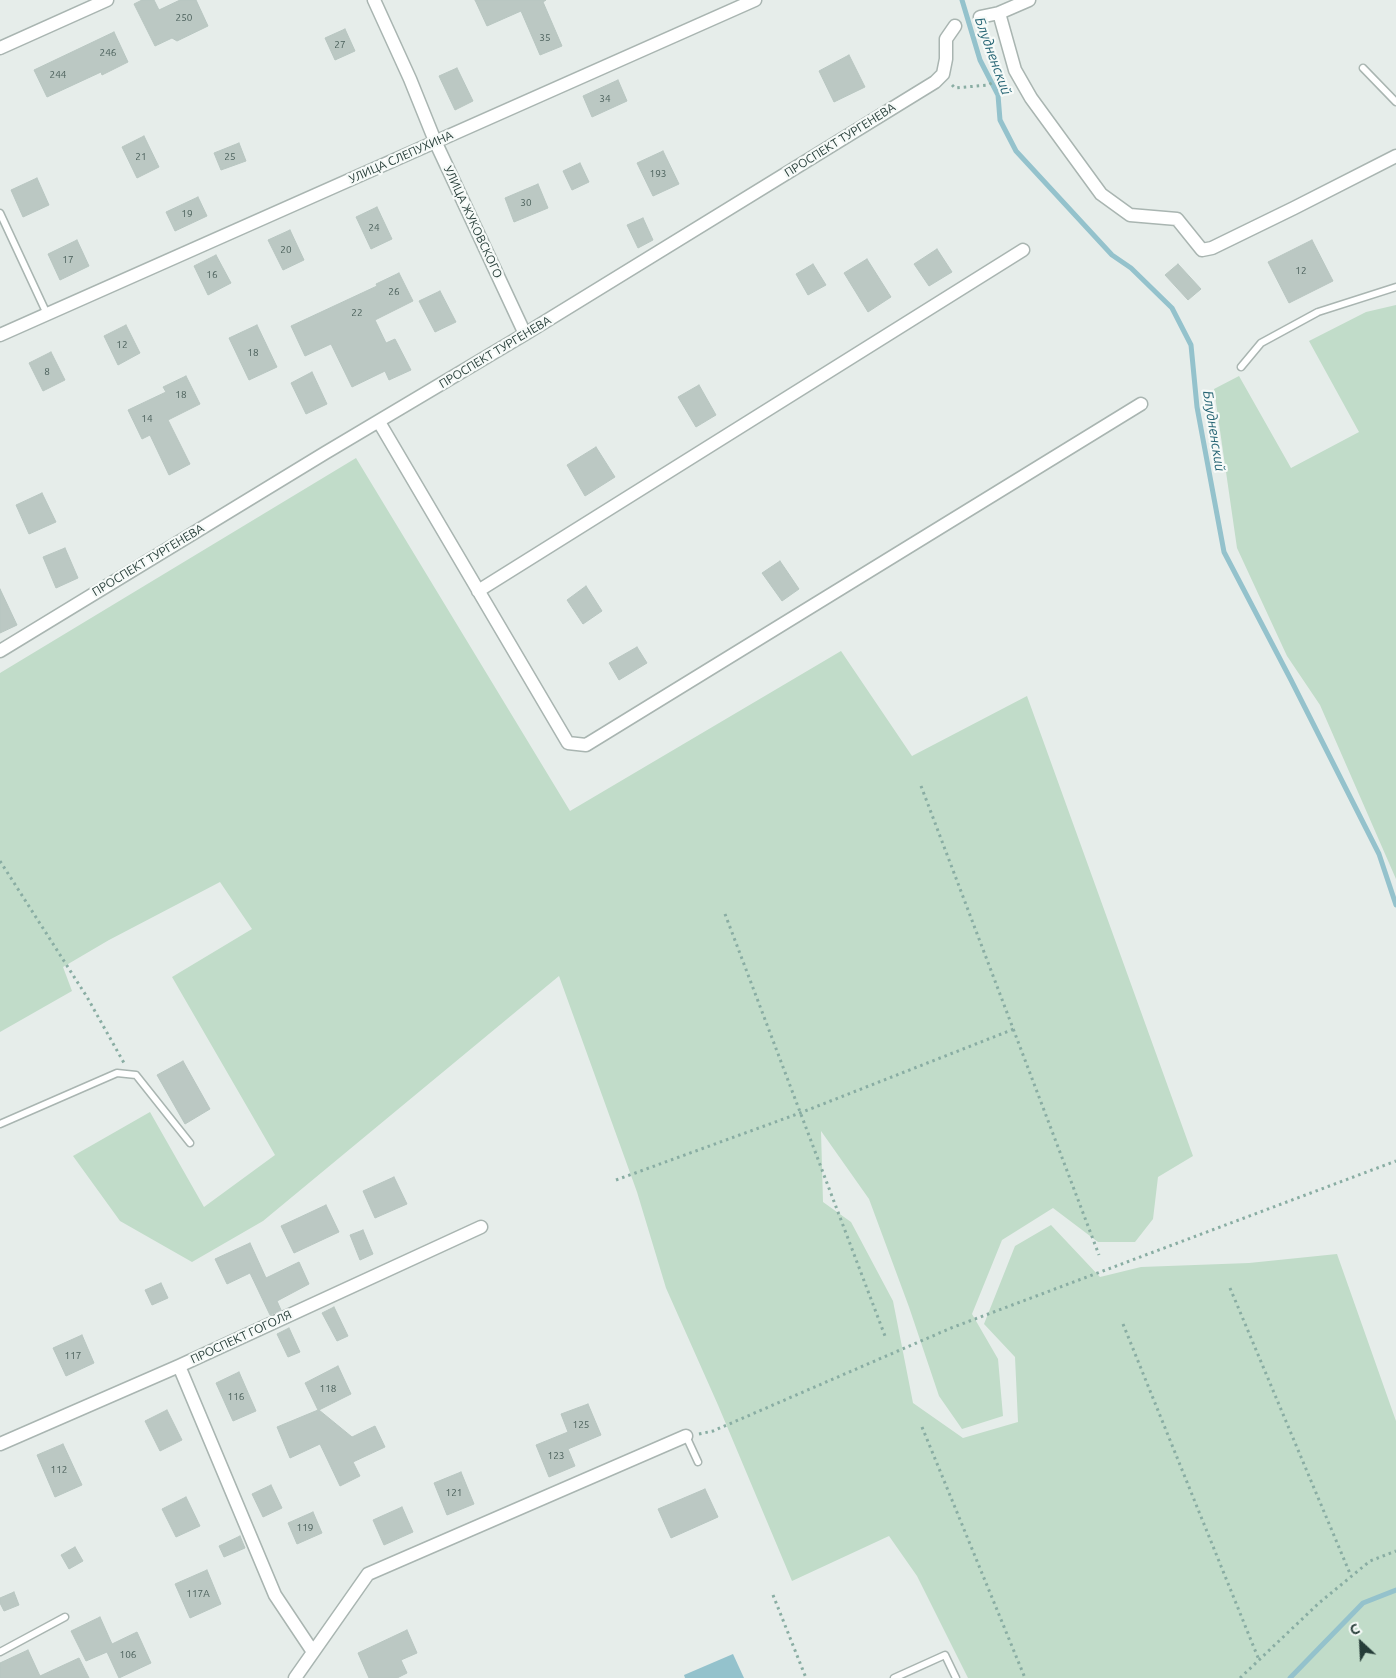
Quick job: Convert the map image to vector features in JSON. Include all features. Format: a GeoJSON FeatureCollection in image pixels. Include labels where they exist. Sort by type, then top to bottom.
{"type":"FeatureCollection","features":[{"type":"Feature","properties":{"kind":"street"},"geometry":{"type":"LineString","coordinates":[[0,48],[107,0]]}},
{"type":"Feature","properties":{"kind":"street","name":"УЛИЦА ЖУКОВСКОГО"},"geometry":{"type":"LineString","coordinates":[[374,0],[410,78],[436,141],[525,334]]}},
{"type":"Feature","properties":{"kind":"street","name":"УЛИЦА СЛЕПУХИНА"},"geometry":{"type":"LineString","coordinates":[[0,335],[755,0]]}},
{"type":"Feature","properties":{"kind":"street"},"geometry":{"type":"LineString","coordinates":[[980,17],[999,13],[1029,0]]}},
{"type":"Feature","properties":{"kind":"street"},"geometry":{"type":"LineString","coordinates":[[999,13],[1015,70],[1031,98],[1101,194],[1130,215],[1177,219],[1202,250],[1212,248],[1396,156]]}},
{"type":"Feature","properties":{"kind":"street"},"geometry":{"type":"LineString","coordinates":[[943,74],[946,59],[946,39],[955,26]]}},
{"type":"Feature","properties":{"kind":"street","name":"ПРОСПЕКТ ТУРГЕНЕВА"},"geometry":{"type":"LineString","coordinates":[[0,651],[316,458],[525,334],[935,82],[943,74]]}},
{"type":"Feature","properties":{"kind":"street"},"geometry":{"type":"LineString","coordinates":[[478,591],[1023,250]]}},
{"type":"Feature","properties":{"kind":"street"},"geometry":{"type":"LineString","coordinates":[[378,422],[568,743],[586,745],[1141,404]]}},
{"type":"Feature","properties":{"kind":"street","name":"ПРОСПЕКТ ГОГОЛЯ"},"geometry":{"type":"LineString","coordinates":[[0,1444],[179,1366],[481,1226]]}},
{"type":"Feature","properties":{"kind":"street"},"geometry":{"type":"LineString","coordinates":[[179,1366],[275,1595],[313,1652]]}},
{"type":"Feature","properties":{"kind":"street"},"geometry":{"type":"LineString","coordinates":[[295,1678],[368,1574],[686,1436]]}},
{"type":"Feature","properties":{"kind":"lane"},"geometry":{"type":"LineString","coordinates":[[1363,68],[1396,102]]}},
{"type":"Feature","properties":{"kind":"lane"},"geometry":{"type":"LineString","coordinates":[[0,213],[47,314]]}},
{"type":"Feature","properties":{"kind":"lane"},"geometry":{"type":"LineString","coordinates":[[1242,367],[1261,343],[1318,312],[1396,287]]}},
{"type":"Feature","properties":{"kind":"lane"},"geometry":{"type":"LineString","coordinates":[[0,1124],[117,1073],[130,1074],[136,1075],[190,1143]]}},
{"type":"Feature","properties":{"kind":"lane"},"geometry":{"type":"LineString","coordinates":[[686,1436],[698,1462]]}},
{"type":"Feature","properties":{"kind":"lane"},"geometry":{"type":"LineString","coordinates":[[0,1652],[65,1617]]}},
{"type":"Feature","properties":{"kind":"lane"},"geometry":{"type":"LineString","coordinates":[[894,1678],[945,1655],[956,1678]]}},
{"type":"Feature","properties":{"kind":"path"},"geometry":{"type":"LineString","coordinates":[[943,74],[955,88],[988,85],[997,80]]}},
{"type":"Feature","properties":{"kind":"path"},"geometry":{"type":"LineString","coordinates":[[921,786],[1099,1255]]}},
{"type":"Feature","properties":{"kind":"path"},"geometry":{"type":"LineString","coordinates":[[0,861],[86,997],[130,1074]]}},
{"type":"Feature","properties":{"kind":"path"},"geometry":{"type":"LineString","coordinates":[[725,914],[885,1336]]}},
{"type":"Feature","properties":{"kind":"path"},"geometry":{"type":"LineString","coordinates":[[616,1180],[800,1113],[1014,1029]]}},
{"type":"Feature","properties":{"kind":"path"},"geometry":{"type":"LineString","coordinates":[[686,1436],[713,1431],[951,1328],[1396,1161]]}},
{"type":"Feature","properties":{"kind":"path"},"geometry":{"type":"LineString","coordinates":[[1230,1288],[1351,1576]]}},
{"type":"Feature","properties":{"kind":"path"},"geometry":{"type":"LineString","coordinates":[[1123,1324],[1259,1660]]}},
{"type":"Feature","properties":{"kind":"path"},"geometry":{"type":"LineString","coordinates":[[922,1427],[1025,1678]]}},
{"type":"Feature","properties":{"kind":"path"},"geometry":{"type":"LineString","coordinates":[[1240,1678],[1319,1603],[1351,1576],[1370,1561],[1396,1551]]}},
{"type":"Feature","properties":{"kind":"path"},"geometry":{"type":"LineString","coordinates":[[774,1595],[806,1678]]}},
{"type":"Feature","properties":{"kind":"green space"},"geometry":{"type":"Polygon","coordinates":[[[1396,305],[1396,879],[1320,705],[1287,656],[1237,548],[1214,389],[1239,376],[1291,468],[1359,432],[1309,341],[1366,312],[1396,305]]]}},
{"type":"Feature","properties":{"kind":"green space"},"geometry":{"type":"Polygon","coordinates":[[[356,458],[570,811],[841,651],[912,756],[1027,696],[1193,1156],[1158,1177],[1153,1219],[1135,1242],[1098,1242],[1053,1208],[1002,1240],[972,1314],[998,1359],[1003,1416],[962,1429],[939,1396],[909,1307],[869,1199],[821,1131],[823,1202],[851,1222],[893,1301],[913,1403],[963,1438],[1018,1422],[1015,1357],[984,1324],[1015,1246],[1051,1225],[1100,1277],[1141,1267],[1249,1263],[1337,1254],[1396,1421],[1396,1678],[968,1678],[917,1576],[889,1536],[792,1581],[718,1405],[666,1288],[637,1192],[559,976],[263,1221],[192,1262],[120,1221],[73,1156],[150,1112],[204,1207],[275,1155],[172,977],[252,929],[220,882],[109,940],[63,967],[72,991],[0,1032],[0,673],[356,458]]]}},
{"type":"Feature","properties":{"kind":"water"},"geometry":{"type":"Polygon","coordinates":[[[733,1654],[744,1678],[685,1678],[684,1675],[733,1654]]]}},
{"type":"Feature","properties":{"kind":"building"},"geometry":{"type":"Polygon","coordinates":[[[142,0],[154,0],[159,10],[180,0],[196,0],[208,26],[177,41],[172,38],[155,46],[134,4],[142,0]]]}},
{"type":"Feature","properties":{"kind":"building"},"geometry":{"type":"Polygon","coordinates":[[[475,0],[546,0],[543,2],[562,46],[540,55],[521,11],[487,26],[475,0]]]}},
{"type":"Feature","properties":{"kind":"building"},"geometry":{"type":"Polygon","coordinates":[[[345,29],[355,51],[335,60],[325,38],[345,29]]]}},
{"type":"Feature","properties":{"kind":"building"},"geometry":{"type":"Polygon","coordinates":[[[114,32],[128,62],[102,75],[101,72],[47,97],[34,70],[114,32]]]}},
{"type":"Feature","properties":{"kind":"building"},"geometry":{"type":"Polygon","coordinates":[[[849,55],[865,87],[834,102],[819,71],[849,55]]]}},
{"type":"Feature","properties":{"kind":"building"},"geometry":{"type":"Polygon","coordinates":[[[457,68],[473,101],[455,110],[439,76],[457,68]]]}},
{"type":"Feature","properties":{"kind":"building"},"geometry":{"type":"Polygon","coordinates":[[[618,80],[627,101],[592,117],[583,96],[618,80]]]}},
{"type":"Feature","properties":{"kind":"building"},"geometry":{"type":"Polygon","coordinates":[[[144,136],[159,167],[137,178],[122,147],[144,136]]]}},
{"type":"Feature","properties":{"kind":"building"},"geometry":{"type":"Polygon","coordinates":[[[239,143],[246,161],[221,170],[214,153],[239,143]]]}},
{"type":"Feature","properties":{"kind":"building"},"geometry":{"type":"Polygon","coordinates":[[[663,151],[679,184],[653,196],[637,163],[663,151]]]}},
{"type":"Feature","properties":{"kind":"building"},"geometry":{"type":"Polygon","coordinates":[[[580,163],[589,182],[572,190],[563,171],[580,163]]]}},
{"type":"Feature","properties":{"kind":"building"},"geometry":{"type":"Polygon","coordinates":[[[37,178],[49,205],[23,217],[11,190],[37,178]]]}},
{"type":"Feature","properties":{"kind":"building"},"geometry":{"type":"Polygon","coordinates":[[[538,184],[548,208],[514,222],[505,198],[538,184]]]}},
{"type":"Feature","properties":{"kind":"building"},"geometry":{"type":"Polygon","coordinates":[[[198,197],[207,216],[175,231],[166,212],[198,197]]]}},
{"type":"Feature","properties":{"kind":"building"},"geometry":{"type":"Polygon","coordinates":[[[377,207],[392,239],[371,249],[356,217],[377,207]]]}},
{"type":"Feature","properties":{"kind":"building"},"geometry":{"type":"Polygon","coordinates":[[[643,218],[653,240],[638,248],[627,225],[643,218]]]}},
{"type":"Feature","properties":{"kind":"building"},"geometry":{"type":"Polygon","coordinates":[[[290,230],[304,260],[283,270],[268,240],[290,230]]]}},
{"type":"Feature","properties":{"kind":"building"},"geometry":{"type":"Polygon","coordinates":[[[77,240],[89,266],[60,280],[48,254],[77,240]]]}},
{"type":"Feature","properties":{"kind":"building"},"geometry":{"type":"Polygon","coordinates":[[[1312,240],[1333,281],[1289,303],[1268,262],[1312,240]]]}},
{"type":"Feature","properties":{"kind":"building"},"geometry":{"type":"Polygon","coordinates":[[[937,249],[952,272],[929,286],[914,264],[937,249]]]}},
{"type":"Feature","properties":{"kind":"building"},"geometry":{"type":"Polygon","coordinates":[[[216,255],[231,283],[208,295],[194,266],[216,255]]]}},
{"type":"Feature","properties":{"kind":"building"},"geometry":{"type":"Polygon","coordinates":[[[867,259],[891,297],[868,312],[844,273],[867,259]]]}},
{"type":"Feature","properties":{"kind":"building"},"geometry":{"type":"Polygon","coordinates":[[[813,264],[826,285],[808,295],[796,274],[813,264]]]}},
{"type":"Feature","properties":{"kind":"building"},"geometry":{"type":"Polygon","coordinates":[[[1178,264],[1201,289],[1188,300],[1165,275],[1178,264]]]}},
{"type":"Feature","properties":{"kind":"building"},"geometry":{"type":"Polygon","coordinates":[[[399,273],[413,301],[375,320],[386,343],[395,339],[411,370],[389,380],[385,371],[352,387],[331,344],[305,356],[291,326],[377,286],[376,284],[399,273]]]}},
{"type":"Feature","properties":{"kind":"building"},"geometry":{"type":"Polygon","coordinates":[[[440,291],[456,322],[435,332],[419,301],[440,291]]]}},
{"type":"Feature","properties":{"kind":"building"},"geometry":{"type":"Polygon","coordinates":[[[126,325],[140,353],[118,365],[104,336],[126,325]]]}},
{"type":"Feature","properties":{"kind":"building"},"geometry":{"type":"Polygon","coordinates":[[[257,325],[277,367],[249,380],[229,338],[257,325]]]}},
{"type":"Feature","properties":{"kind":"building"},"geometry":{"type":"Polygon","coordinates":[[[51,352],[65,380],[43,391],[29,363],[51,352]]]}},
{"type":"Feature","properties":{"kind":"building"},"geometry":{"type":"Polygon","coordinates":[[[312,372],[327,404],[306,414],[291,383],[312,372]]]}},
{"type":"Feature","properties":{"kind":"building"},"geometry":{"type":"Polygon","coordinates":[[[186,376],[200,404],[168,420],[190,464],[169,475],[150,435],[142,439],[128,410],[166,392],[163,387],[186,376]]]}},
{"type":"Feature","properties":{"kind":"building"},"geometry":{"type":"Polygon","coordinates":[[[699,385],[716,415],[696,427],[678,397],[699,385]]]}},
{"type":"Feature","properties":{"kind":"building"},"geometry":{"type":"Polygon","coordinates":[[[596,447],[615,477],[585,496],[567,465],[596,447]]]}},
{"type":"Feature","properties":{"kind":"building"},"geometry":{"type":"Polygon","coordinates":[[[42,493],[56,522],[29,534],[16,505],[42,493]]]}},
{"type":"Feature","properties":{"kind":"building"},"geometry":{"type":"Polygon","coordinates":[[[65,548],[78,578],[56,588],[43,557],[65,548]]]}},
{"type":"Feature","properties":{"kind":"building"},"geometry":{"type":"Polygon","coordinates":[[[780,561],[799,589],[782,601],[762,573],[780,561]]]}},
{"type":"Feature","properties":{"kind":"building"},"geometry":{"type":"Polygon","coordinates":[[[586,586],[602,611],[583,624],[567,600],[586,586]]]}},
{"type":"Feature","properties":{"kind":"building"},"geometry":{"type":"Polygon","coordinates":[[[0,589],[17,625],[0,633],[0,589]]]}},
{"type":"Feature","properties":{"kind":"building"},"geometry":{"type":"Polygon","coordinates":[[[637,647],[647,663],[619,680],[609,663],[637,647]]]}},
{"type":"Feature","properties":{"kind":"building"},"geometry":{"type":"Polygon","coordinates":[[[183,1061],[210,1109],[185,1124],[157,1075],[183,1061]]]}},
{"type":"Feature","properties":{"kind":"building"},"geometry":{"type":"Polygon","coordinates":[[[394,1177],[407,1204],[375,1218],[363,1191],[394,1177]]]}},
{"type":"Feature","properties":{"kind":"building"},"geometry":{"type":"Polygon","coordinates":[[[326,1205],[339,1232],[294,1253],[281,1226],[326,1205]]]}},
{"type":"Feature","properties":{"kind":"building"},"geometry":{"type":"Polygon","coordinates":[[[363,1230],[373,1254],[360,1260],[350,1235],[363,1230]]]}},
{"type":"Feature","properties":{"kind":"building"},"geometry":{"type":"Polygon","coordinates":[[[250,1243],[266,1278],[299,1262],[309,1284],[277,1301],[281,1310],[270,1315],[250,1273],[227,1284],[215,1259],[250,1243]]]}},
{"type":"Feature","properties":{"kind":"building"},"geometry":{"type":"Polygon","coordinates":[[[161,1283],[168,1298],[152,1305],[145,1290],[161,1283]]]}},
{"type":"Feature","properties":{"kind":"building"},"geometry":{"type":"Polygon","coordinates":[[[334,1307],[348,1336],[337,1341],[322,1313],[334,1307]]]}},
{"type":"Feature","properties":{"kind":"building"},"geometry":{"type":"Polygon","coordinates":[[[289,1328],[300,1352],[288,1357],[277,1334],[289,1328]]]}},
{"type":"Feature","properties":{"kind":"building"},"geometry":{"type":"Polygon","coordinates":[[[82,1335],[94,1363],[66,1376],[53,1348],[82,1335]]]}},
{"type":"Feature","properties":{"kind":"building"},"geometry":{"type":"Polygon","coordinates":[[[338,1366],[351,1394],[319,1410],[352,1437],[375,1426],[385,1447],[353,1462],[360,1476],[340,1486],[320,1444],[290,1458],[277,1427],[318,1410],[305,1383],[338,1366]]]}},
{"type":"Feature","properties":{"kind":"building"},"geometry":{"type":"Polygon","coordinates":[[[239,1372],[256,1411],[233,1421],[216,1383],[239,1372]]]}},
{"type":"Feature","properties":{"kind":"building"},"geometry":{"type":"Polygon","coordinates":[[[588,1404],[601,1435],[568,1449],[575,1466],[549,1477],[536,1445],[568,1432],[561,1414],[588,1404]]]}},
{"type":"Feature","properties":{"kind":"building"},"geometry":{"type":"Polygon","coordinates":[[[167,1410],[182,1440],[160,1451],[145,1421],[167,1410]]]}},
{"type":"Feature","properties":{"kind":"building"},"geometry":{"type":"Polygon","coordinates":[[[63,1444],[82,1485],[55,1497],[37,1455],[63,1444]]]}},
{"type":"Feature","properties":{"kind":"building"},"geometry":{"type":"Polygon","coordinates":[[[461,1472],[474,1504],[447,1515],[434,1483],[461,1472]]]}},
{"type":"Feature","properties":{"kind":"building"},"geometry":{"type":"Polygon","coordinates":[[[271,1485],[282,1508],[263,1517],[252,1494],[271,1485]]]}},
{"type":"Feature","properties":{"kind":"building"},"geometry":{"type":"Polygon","coordinates":[[[705,1489],[718,1517],[671,1538],[658,1509],[705,1489]]]}},
{"type":"Feature","properties":{"kind":"building"},"geometry":{"type":"Polygon","coordinates":[[[186,1497],[200,1526],[176,1537],[162,1509],[186,1497]]]}},
{"type":"Feature","properties":{"kind":"building"},"geometry":{"type":"Polygon","coordinates":[[[402,1507],[413,1532],[384,1545],[373,1520],[402,1507]]]}},
{"type":"Feature","properties":{"kind":"building"},"geometry":{"type":"Polygon","coordinates":[[[313,1512],[322,1533],[297,1544],[288,1523],[313,1512]]]}},
{"type":"Feature","properties":{"kind":"building"},"geometry":{"type":"Polygon","coordinates":[[[240,1536],[245,1548],[224,1557],[219,1546],[240,1536]]]}},
{"type":"Feature","properties":{"kind":"building"},"geometry":{"type":"Polygon","coordinates":[[[75,1547],[83,1561],[69,1569],[61,1555],[75,1547]]]}},
{"type":"Feature","properties":{"kind":"building"},"geometry":{"type":"Polygon","coordinates":[[[207,1570],[221,1604],[190,1618],[175,1584],[207,1570]]]}},
{"type":"Feature","properties":{"kind":"building"},"geometry":{"type":"Polygon","coordinates":[[[14,1592],[19,1605],[4,1611],[0,1598],[14,1592]]]}},
{"type":"Feature","properties":{"kind":"building"},"geometry":{"type":"Polygon","coordinates":[[[100,1617],[112,1644],[137,1632],[151,1663],[119,1678],[107,1652],[86,1661],[71,1631],[100,1617]]]}},
{"type":"Feature","properties":{"kind":"building"},"geometry":{"type":"Polygon","coordinates":[[[407,1630],[417,1653],[401,1660],[407,1673],[397,1678],[369,1678],[358,1653],[407,1630]]]}},
{"type":"Feature","properties":{"kind":"building"},"geometry":{"type":"Polygon","coordinates":[[[28,1650],[40,1676],[79,1658],[89,1678],[0,1678],[0,1663],[28,1650]]]}},
{"type":"Feature","properties":{"kind":"waterway","name":"Блудненский"},"geometry":{"type":"LineString","coordinates":[[962,0],[980,60],[998,95],[1000,120],[1016,151],[1112,255],[1131,268],[1172,308],[1191,345],[1197,407],[1224,552],[1379,854],[1396,905]]}},
{"type":"Feature","properties":{"kind":"waterway"},"geometry":{"type":"LineString","coordinates":[[1290,1678],[1363,1603],[1396,1590]]}}]}
